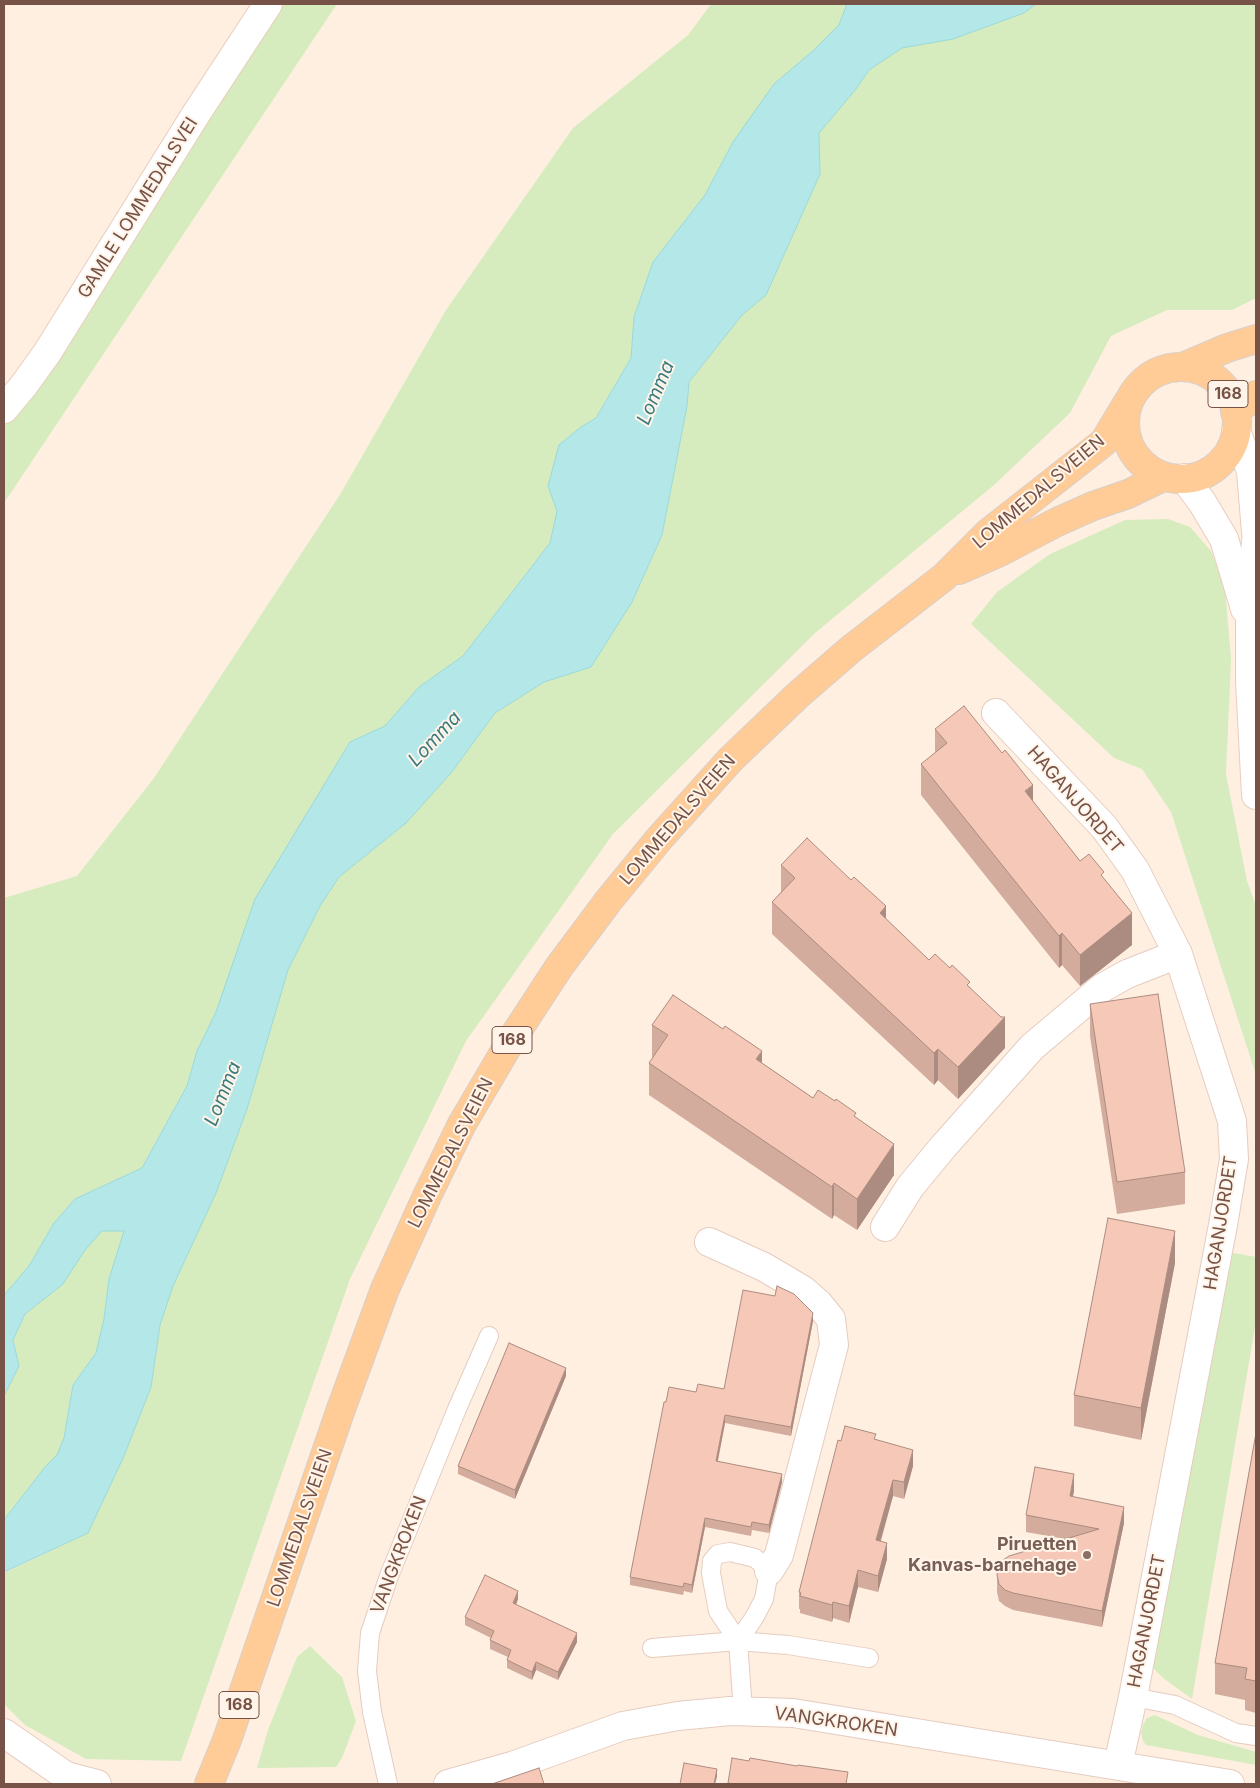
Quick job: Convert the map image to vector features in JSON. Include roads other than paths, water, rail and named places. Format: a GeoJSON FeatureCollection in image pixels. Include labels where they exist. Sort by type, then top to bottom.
{"type":"FeatureCollection","features":[{"type":"Feature","properties":{"kind":"main road","name":"168"},"geometry":{"type":"LineString","coordinates":[[1256,339],[1227,348],[1185,366],[1160,371],[1143,382],[1128,402],[1124,429],[1132,452],[1145,467],[1174,478],[1193,478],[1204,474],[1220,464],[1227,455],[1236,421],[1256,394]]}},
{"type":"Feature","properties":{"kind":"main road","name":"168"},"geometry":{"type":"LineString","coordinates":[[1185,366],[1204,371],[1225,389],[1232,400],[1236,421]]}},
{"type":"Feature","properties":{"kind":"main road","name":"LOMMEDALSVEIEN"},"geometry":{"type":"LineString","coordinates":[[209,1784],[227,1740],[338,1418],[385,1290],[426,1196],[462,1124],[507,1047],[559,968],[609,900],[696,797],[731,759],[798,695],[851,649],[944,577],[988,533],[1104,442],[1128,402]]}},
{"type":"Feature","properties":{"kind":"main road","name":"LOMMEDALSVEIEN"},"geometry":{"type":"LineString","coordinates":[[944,577],[1000,552],[1057,522],[1093,506],[1174,478]]}},
{"type":"Feature","properties":{"kind":"street","name":"GAMLE LOMMEDALSVEI"},"geometry":{"type":"LineString","coordinates":[[4,409],[24,385],[56,339],[196,114],[268,4]]}},
{"type":"Feature","properties":{"kind":"street"},"geometry":{"type":"LineString","coordinates":[[1236,421],[1251,472],[1256,532]]}},
{"type":"Feature","properties":{"kind":"street"},"geometry":{"type":"LineString","coordinates":[[1174,478],[1202,502],[1224,539],[1250,624]]}},
{"type":"Feature","properties":{"kind":"street"},"geometry":{"type":"LineString","coordinates":[[1256,541],[1250,624],[1250,681],[1256,795]]}},
{"type":"Feature","properties":{"kind":"street","name":"HAGANJORDET"},"geometry":{"type":"LineString","coordinates":[[996,713],[1104,828],[1135,870],[1178,954],[1232,1121],[1234,1159],[1223,1225],[1133,1697],[1116,1775]]}},
{"type":"Feature","properties":{"kind":"street"},"geometry":{"type":"LineString","coordinates":[[884,1227],[910,1187],[943,1147],[1032,1048],[1102,988],[1127,974],[1178,954]]}},
{"type":"Feature","properties":{"kind":"street"},"geometry":{"type":"LineString","coordinates":[[709,1242],[764,1267],[803,1290],[818,1303],[831,1319],[834,1345],[779,1555],[769,1571]]}},
{"type":"Feature","properties":{"kind":"street","name":"VANGKROKEN"},"geometry":{"type":"LineString","coordinates":[[448,1784],[512,1766],[623,1726],[678,1716],[730,1711],[792,1713],[1116,1775],[1230,1784]]}},
{"type":"Feature","properties":{"kind":"street"},"geometry":{"type":"LineString","coordinates":[[4,1733],[66,1776],[97,1784]]}},
{"type":"Feature","properties":{"kind":"lane","name":"VANGKROKEN"},"geometry":{"type":"LineString","coordinates":[[388,1784],[371,1704],[367,1671],[370,1633],[389,1576],[457,1408],[489,1336]]}},
{"type":"Feature","properties":{"kind":"lane"},"geometry":{"type":"LineString","coordinates":[[738,1641],[764,1599],[769,1571],[755,1558],[730,1552],[718,1554],[712,1561],[711,1573],[718,1611],[738,1641],[743,1711]]}},
{"type":"Feature","properties":{"kind":"lane"},"geometry":{"type":"LineString","coordinates":[[652,1648],[738,1641],[788,1645],[869,1658]]}},
{"type":"Feature","properties":{"kind":"lane"},"geometry":{"type":"LineString","coordinates":[[1133,1697],[1175,1705],[1236,1733],[1256,1736]]}},
{"type":"Feature","properties":{"kind":"water","name":"Lomma"},"geometry":{"type":"Polygon","coordinates":[[[847,4],[1036,4],[1024,13],[953,39],[902,48],[869,70],[856,89],[819,133],[820,174],[766,295],[742,315],[689,382],[687,406],[662,535],[632,602],[591,667],[544,682],[495,713],[451,773],[406,823],[339,877],[320,906],[288,970],[247,1109],[216,1193],[173,1286],[160,1325],[151,1387],[124,1456],[88,1533],[4,1572],[4,1520],[45,1467],[57,1455],[64,1438],[73,1385],[96,1353],[104,1319],[109,1279],[124,1231],[102,1231],[85,1250],[63,1284],[25,1314],[13,1340],[19,1366],[4,1396],[4,1295],[29,1266],[54,1223],[75,1199],[142,1168],[187,1086],[197,1051],[216,1012],[255,899],[350,742],[385,726],[419,687],[463,656],[550,543],[557,511],[548,486],[559,445],[581,427],[596,418],[631,358],[634,317],[653,262],[705,195],[733,142],[774,84],[814,50],[839,25],[847,4]]]}},
{"type":"Feature","properties":{"kind":"place","name":"Piruetten Kanvas-barnehage"},"geometry":{"type":"Point","coordinates":[1087,1555]}}]}
